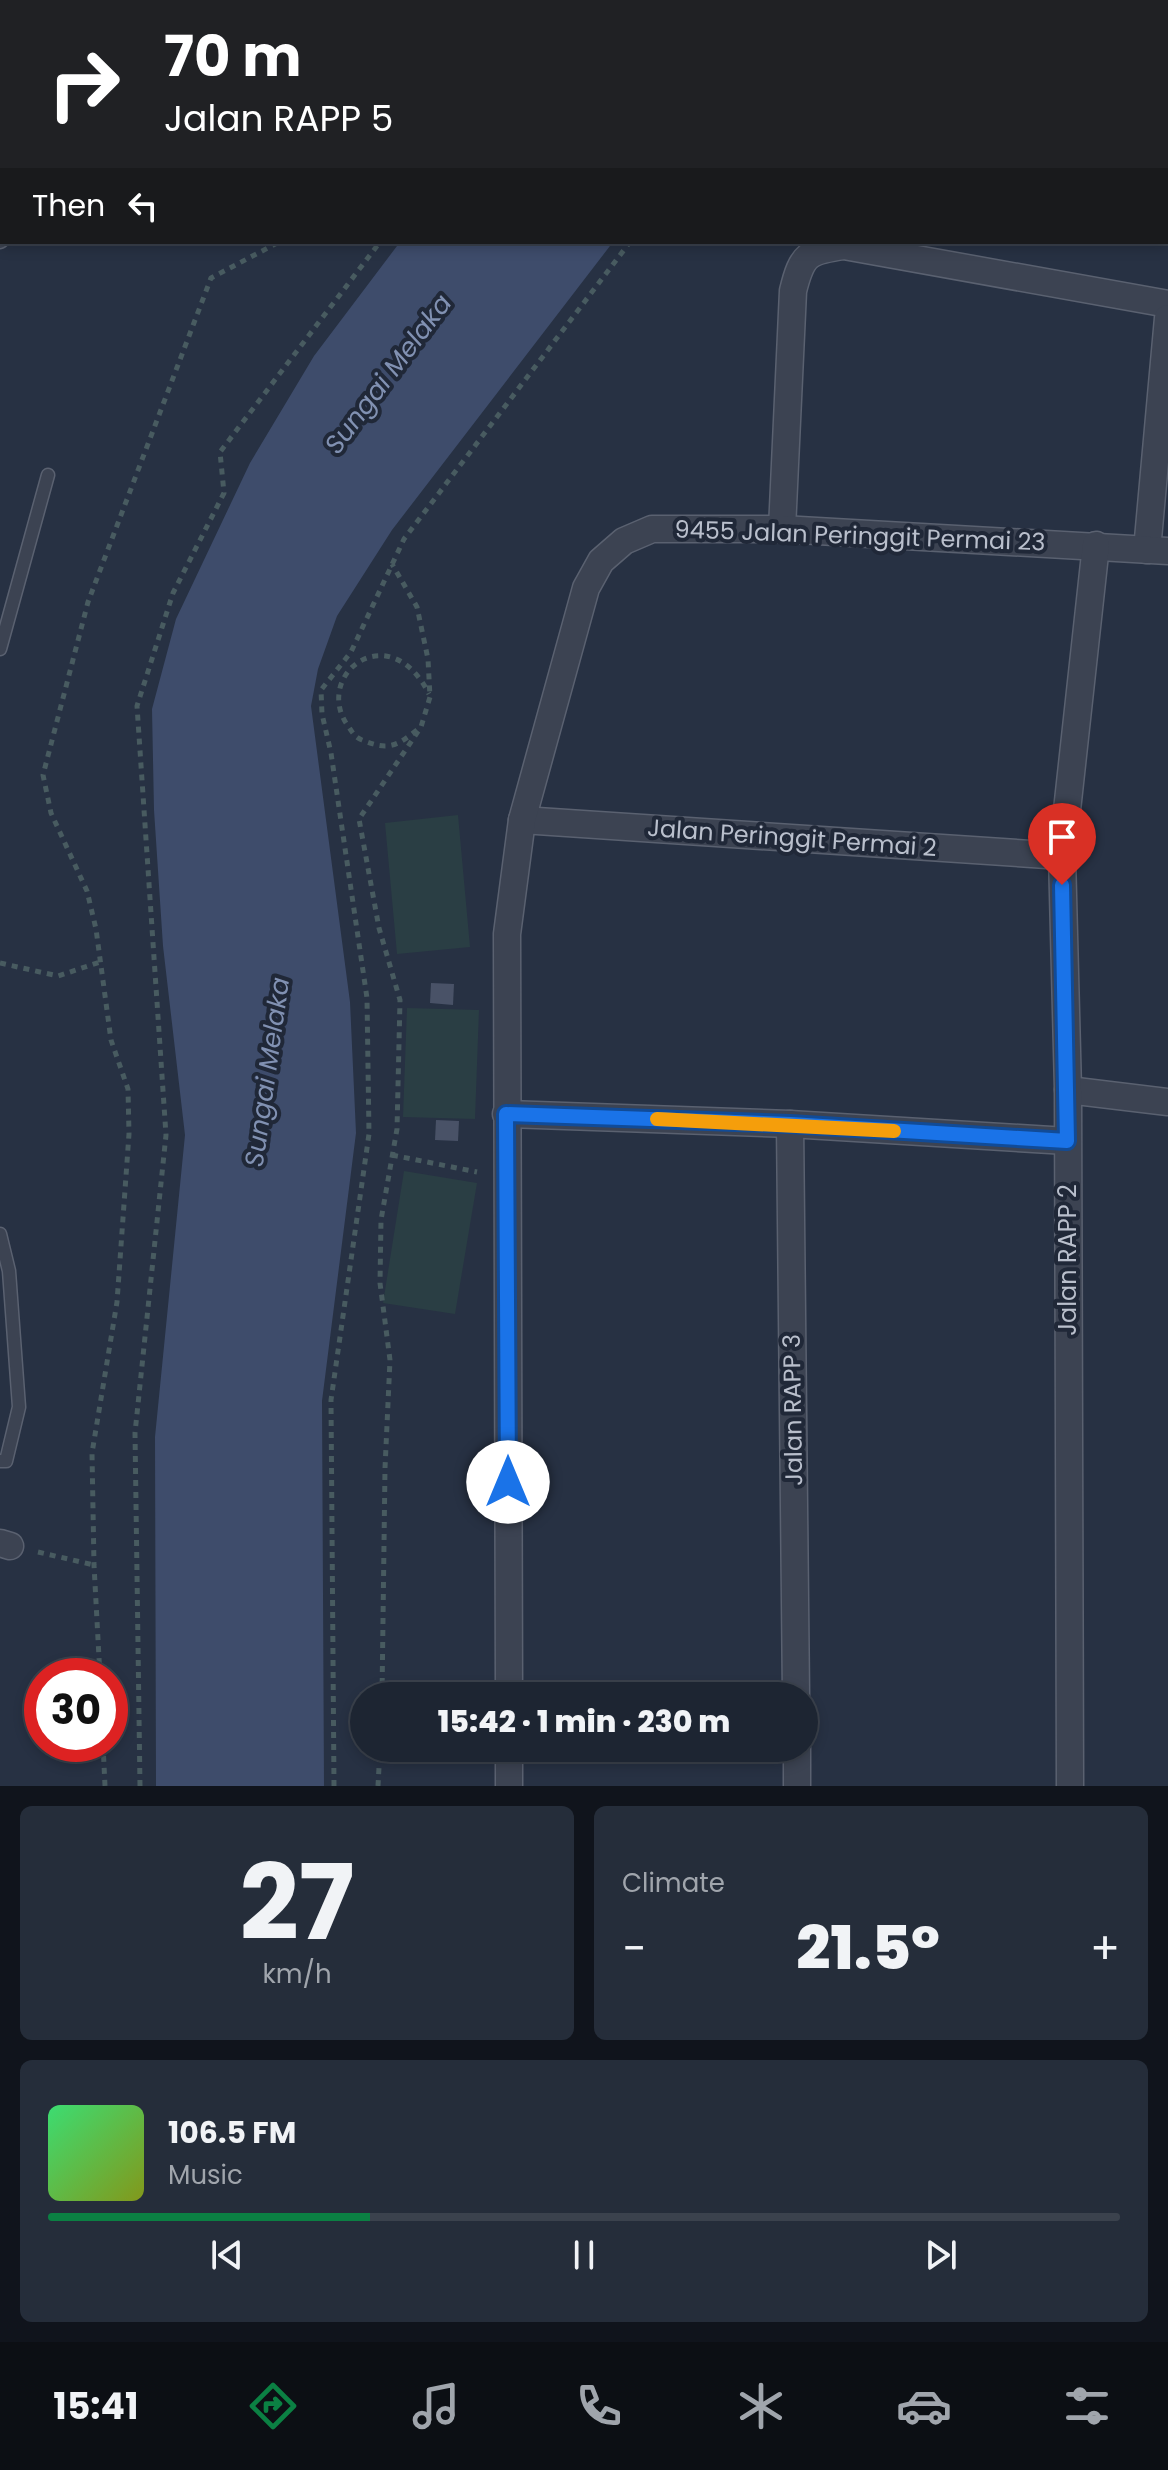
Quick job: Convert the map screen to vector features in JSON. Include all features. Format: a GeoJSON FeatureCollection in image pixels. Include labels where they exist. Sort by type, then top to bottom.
{"type":"FeatureCollection","features":[{"type":"Feature","properties":{"kind":"street"},"geometry":{"type":"LineString","coordinates":[[782,529],[793,291],[798,268],[816,250],[844,246],[1168,304]]}},
{"type":"Feature","properties":{"kind":"street"},"geometry":{"type":"LineString","coordinates":[[1157,550],[1168,318]]}},
{"type":"Feature","properties":{"kind":"street","name":"9455 Jalan Peringgit Permai 23"},"geometry":{"type":"LineString","coordinates":[[509,1682],[507,934],[522,820],[586,588],[601,561],[624,541],[652,529],[782,529],[1157,550]]}},
{"type":"Feature","properties":{"kind":"street","name":"Jalan RAPP 2"},"geometry":{"type":"LineString","coordinates":[[1070,1786],[1068,1090],[1062,856],[1096,545]]}},
{"type":"Feature","properties":{"kind":"street","name":"Jalan Peringgit Permai 2"},"geometry":{"type":"LineString","coordinates":[[522,820],[1062,856]]}},
{"type":"Feature","properties":{"kind":"street"},"geometry":{"type":"LineString","coordinates":[[1068,1090],[1168,1102]]}},
{"type":"Feature","properties":{"kind":"street"},"geometry":{"type":"LineString","coordinates":[[506,1114],[790,1124],[1067,1141]]}},
{"type":"Feature","properties":{"kind":"street","name":"Jalan RAPP 3"},"geometry":{"type":"LineString","coordinates":[[790,1124],[796,1682]]}},
{"type":"Feature","properties":{"kind":"street"},"geometry":{"type":"LineString","coordinates":[[509,1762],[509,1786]]}},
{"type":"Feature","properties":{"kind":"street"},"geometry":{"type":"LineString","coordinates":[[797,1762],[797,1786]]}},
{"type":"Feature","properties":{"kind":"lane"},"geometry":{"type":"LineString","coordinates":[[0,649],[48,475]]}},
{"type":"Feature","properties":{"kind":"lane"},"geometry":{"type":"LineString","coordinates":[[0,1234],[9,1271],[19,1407],[6,1461],[0,1461]]}},
{"type":"Feature","properties":{"kind":"path"},"geometry":{"type":"LineString","coordinates":[[99,1658],[92,1453],[117,1302],[129,1134],[128,1089],[111,1040],[87,891],[51,813],[43,775],[88,602],[211,278],[275,244]]}},
{"type":"Feature","properties":{"kind":"path"},"geometry":{"type":"LineString","coordinates":[[140,1786],[135,1433],[166,1135],[137,706],[173,593],[224,493],[220,452],[378,244]]}},
{"type":"Feature","properties":{"kind":"path"},"geometry":{"type":"LineString","coordinates":[[334,1786],[331,1400],[369,1134],[367,998],[331,753],[322,714],[321,690],[351,652],[404,539],[628,244]]}},
{"type":"Feature","properties":{"kind":"path"},"geometry":{"type":"LineString","coordinates":[[382,1682],[390,1360],[380,1283],[381,1220],[397,1129],[400,1000],[379,928],[359,819],[421,727],[430,697],[428,659],[417,607],[392,564]]}},
{"type":"Feature","properties":{"kind":"path"},"geometry":{"type":"LineString","coordinates":[[421,727],[399,744],[379,748],[356,738],[343,719],[338,697],[345,676],[361,659],[383,653],[402,661],[419,675],[430,697]]}},
{"type":"Feature","properties":{"kind":"path"},"geometry":{"type":"LineString","coordinates":[[0,963],[58,976],[100,962]]}},
{"type":"Feature","properties":{"kind":"path"},"geometry":{"type":"LineString","coordinates":[[392,1155],[506,1177]]}},
{"type":"Feature","properties":{"kind":"path"},"geometry":{"type":"LineString","coordinates":[[5,1545],[94,1565]]}},
{"type":"Feature","properties":{"kind":"path"},"geometry":{"type":"LineString","coordinates":[[104,1762],[105,1786]]}},
{"type":"Feature","properties":{"kind":"path"},"geometry":{"type":"LineString","coordinates":[[378,1786],[379,1762]]}},
{"type":"Feature","properties":{"kind":"shaded area"},"geometry":{"type":"Polygon","coordinates":[[[458,815],[470,947],[397,954],[385,823],[458,815]]]}},
{"type":"Feature","properties":{"kind":"shaded area"},"geometry":{"type":"Polygon","coordinates":[[[407,1008],[479,1010],[475,1119],[403,1117],[407,1008]]]}},
{"type":"Feature","properties":{"kind":"shaded area"},"geometry":{"type":"Polygon","coordinates":[[[404,1171],[477,1183],[455,1314],[383,1303],[404,1171]]]}},
{"type":"Feature","properties":{"kind":"water","name":"Sungai Melaka"},"geometry":{"type":"Polygon","coordinates":[[[398,244],[611,244],[392,530],[337,616],[318,669],[311,706],[350,1002],[356,1133],[322,1401],[324,1786],[156,1786],[155,1437],[185,1135],[163,946],[154,810],[152,709],[176,619],[250,463],[314,356],[398,244]]]}},
{"type":"Feature","properties":{"kind":"building"},"geometry":{"type":"Polygon","coordinates":[[[431,983],[454,984],[453,1005],[430,1003],[431,983]]]}},
{"type":"Feature","properties":{"kind":"building"},"geometry":{"type":"Polygon","coordinates":[[[436,1120],[459,1121],[458,1141],[435,1140],[436,1120]]]}},
{"type":"Feature","properties":{"kind":"slow traffic"},"geometry":{"type":"LineString","coordinates":[[657,1119],[894,1131]]}},
{"type":"Feature","properties":{"kind":"route"},"geometry":{"type":"LineString","coordinates":[[508,1482],[506,1114],[790,1124],[1067,1141],[1062,885]]}}]}
